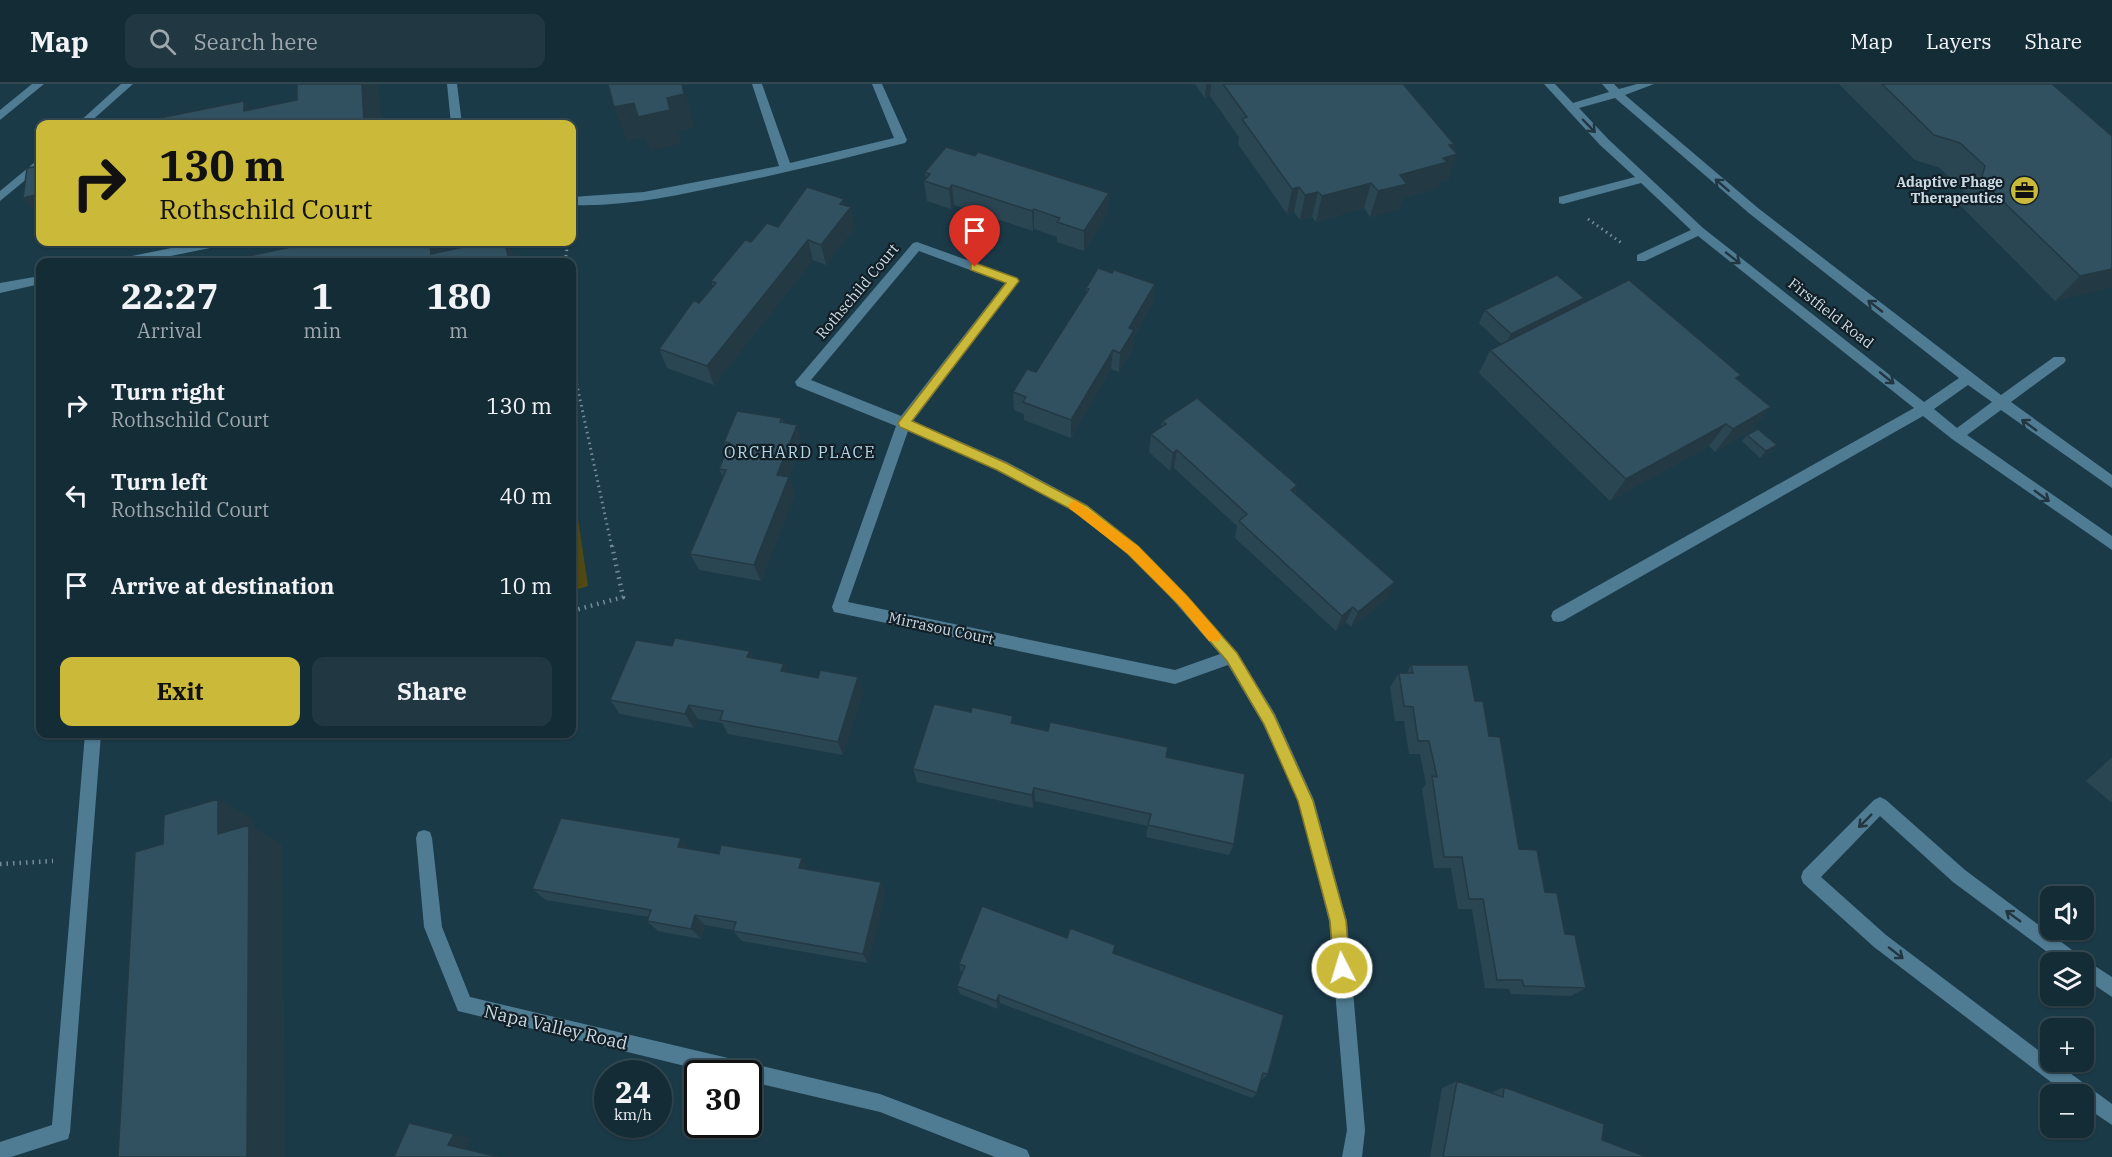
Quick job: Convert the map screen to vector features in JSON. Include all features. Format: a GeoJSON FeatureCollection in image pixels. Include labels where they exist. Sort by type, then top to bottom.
{"type":"FeatureCollection","features":[{"type":"Feature","properties":{"kind":"street"},"geometry":{"type":"LineString","coordinates":[[0,116],[39,84]]}},
{"type":"Feature","properties":{"kind":"street"},"geometry":{"type":"LineString","coordinates":[[87,120],[128,84]]}},
{"type":"Feature","properties":{"kind":"street"},"geometry":{"type":"LineString","coordinates":[[452,84],[456,120]]}},
{"type":"Feature","properties":{"kind":"street"},"geometry":{"type":"LineString","coordinates":[[757,84],[786,169]]}},
{"type":"Feature","properties":{"kind":"street"},"geometry":{"type":"LineString","coordinates":[[576,201],[593,202],[664,194],[786,169],[901,140],[877,84]]}},
{"type":"Feature","properties":{"kind":"street","name":"Firstfield Road"},"geometry":{"type":"LineString","coordinates":[[1549,84],[1699,231],[1957,435],[2112,544]]}},
{"type":"Feature","properties":{"kind":"street"},"geometry":{"type":"LineString","coordinates":[[1571,107],[1612,89],[1649,84]]}},
{"type":"Feature","properties":{"kind":"street"},"geometry":{"type":"LineString","coordinates":[[1612,89],[1743,202],[1967,379],[2112,482]]}},
{"type":"Feature","properties":{"kind":"street"},"geometry":{"type":"LineString","coordinates":[[0,197],[36,166]]}},
{"type":"Feature","properties":{"kind":"street"},"geometry":{"type":"LineString","coordinates":[[1563,200],[1643,178]]}},
{"type":"Feature","properties":{"kind":"street"},"geometry":{"type":"LineString","coordinates":[[1641,258],[1699,231]]}},
{"type":"Feature","properties":{"kind":"street"},"geometry":{"type":"LineString","coordinates":[[146,258],[202,246]]}},
{"type":"Feature","properties":{"kind":"street","name":"Rothschild Court"},"geometry":{"type":"LineString","coordinates":[[917,246],[1013,281],[962,347],[904,423],[802,381],[917,246]]}},
{"type":"Feature","properties":{"kind":"street"},"geometry":{"type":"LineString","coordinates":[[0,288],[36,281]]}},
{"type":"Feature","properties":{"kind":"street"},"geometry":{"type":"LineString","coordinates":[[1957,435],[2059,360]]}},
{"type":"Feature","properties":{"kind":"street"},"geometry":{"type":"LineString","coordinates":[[1558,616],[1925,408],[1967,379]]}},
{"type":"Feature","properties":{"kind":"street"},"geometry":{"type":"LineString","coordinates":[[904,423],[1002,466],[1082,509],[1133,550],[1182,600],[1232,657],[1269,719],[1306,801],[1338,921],[1356,1130],[1352,1157]]}},
{"type":"Feature","properties":{"kind":"street","name":"Mirrasou Court"},"geometry":{"type":"LineString","coordinates":[[904,423],[839,607],[1175,677],[1232,657]]}},
{"type":"Feature","properties":{"kind":"street"},"geometry":{"type":"LineString","coordinates":[[0,1150],[61,1132],[93,738]]}},
{"type":"Feature","properties":{"kind":"street"},"geometry":{"type":"LineString","coordinates":[[2062,952],[1959,876],[1880,805],[1809,877],[1880,941],[2068,1084]]}},
{"type":"Feature","properties":{"kind":"street","name":"Napa Valley Road"},"geometry":{"type":"LineString","coordinates":[[424,838],[433,927],[464,1005],[880,1103],[1020,1157]]}},
{"type":"Feature","properties":{"kind":"street"},"geometry":{"type":"LineString","coordinates":[[2094,975],[2112,988]]}},
{"type":"Feature","properties":{"kind":"street"},"geometry":{"type":"LineString","coordinates":[[2094,1103],[2112,1116]]}},
{"type":"Feature","properties":{"kind":"path"},"geometry":{"type":"LineString","coordinates":[[1563,200],[1641,258]]}},
{"type":"Feature","properties":{"kind":"path"},"geometry":{"type":"LineString","coordinates":[[576,380],[623,597],[576,610]]}},
{"type":"Feature","properties":{"kind":"path"},"geometry":{"type":"LineString","coordinates":[[0,864],[83,859]]}},
{"type":"Feature","properties":{"kind":"shaded area"},"geometry":{"type":"Polygon","coordinates":[[[576,506],[588,586],[576,590],[576,506]]]}},
{"type":"Feature","properties":{"kind":"building"},"geometry":{"type":"Polygon","coordinates":[[[297,84],[362,84],[364,120],[150,120],[244,101],[244,111],[297,100],[297,84]]]}},
{"type":"Feature","properties":{"kind":"building"},"geometry":{"type":"Polygon","coordinates":[[[608,84],[682,84],[684,94],[667,98],[670,110],[638,117],[634,103],[614,107],[608,84]]]}},
{"type":"Feature","properties":{"kind":"building"},"geometry":{"type":"Polygon","coordinates":[[[1223,84],[1403,84],[1454,144],[1449,145],[1457,154],[1443,158],[1447,162],[1400,175],[1407,184],[1378,191],[1371,183],[1322,196],[1318,192],[1305,195],[1299,187],[1292,189],[1242,119],[1247,117],[1223,84]]]}},
{"type":"Feature","properties":{"kind":"building"},"geometry":{"type":"Polygon","coordinates":[[[1882,84],[2052,84],[2112,136],[2112,269],[2080,276],[1981,180],[1985,166],[1960,143],[1934,135],[1882,84]]]}},
{"type":"Feature","properties":{"kind":"building"},"geometry":{"type":"Polygon","coordinates":[[[946,147],[975,156],[978,152],[1109,193],[1084,231],[1057,222],[1060,218],[1034,209],[1032,211],[952,185],[949,189],[924,181],[930,174],[925,172],[946,147]]]}},
{"type":"Feature","properties":{"kind":"building"},"geometry":{"type":"Polygon","coordinates":[[[36,167],[36,195],[23,198],[27,168],[36,167]]]}},
{"type":"Feature","properties":{"kind":"building"},"geometry":{"type":"Polygon","coordinates":[[[807,187],[844,199],[840,204],[851,207],[821,245],[808,240],[707,366],[659,349],[694,300],[699,303],[716,283],[711,281],[745,240],[751,242],[767,223],[778,227],[807,187]]]}},
{"type":"Feature","properties":{"kind":"building"},"geometry":{"type":"Polygon","coordinates":[[[295,246],[430,246],[431,254],[468,246],[506,246],[508,258],[240,258],[295,246]]]}},
{"type":"Feature","properties":{"kind":"building"},"geometry":{"type":"Polygon","coordinates":[[[1098,268],[1112,273],[1114,270],[1155,284],[1129,328],[1134,330],[1120,353],[1113,350],[1071,420],[1023,402],[1026,397],[1013,392],[1027,369],[1036,372],[1089,289],[1086,288],[1098,268]]]}},
{"type":"Feature","properties":{"kind":"building"},"geometry":{"type":"Polygon","coordinates":[[[1557,275],[1584,298],[1511,334],[1485,310],[1557,275]]]}},
{"type":"Feature","properties":{"kind":"building"},"geometry":{"type":"Polygon","coordinates":[[[1629,280],[1741,375],[1736,378],[1771,407],[1733,429],[1726,424],[1626,479],[1490,350],[1629,280]]]}},
{"type":"Feature","properties":{"kind":"building"},"geometry":{"type":"Polygon","coordinates":[[[1197,398],[1297,485],[1291,490],[1395,582],[1358,612],[1353,607],[1342,616],[1239,521],[1247,514],[1177,450],[1173,453],[1151,434],[1166,424],[1162,421],[1197,398]]]}},
{"type":"Feature","properties":{"kind":"building"},"geometry":{"type":"Polygon","coordinates":[[[737,411],[782,418],[780,422],[797,425],[777,475],[789,477],[754,565],[690,554],[726,470],[719,469],[730,443],[724,442],[737,411]]]}},
{"type":"Feature","properties":{"kind":"building"},"geometry":{"type":"Polygon","coordinates":[[[1758,429],[1777,445],[1766,451],[1747,435],[1758,429]]]}},
{"type":"Feature","properties":{"kind":"building"},"geometry":{"type":"Polygon","coordinates":[[[675,638],[750,651],[747,657],[784,664],[781,671],[818,678],[820,670],[858,677],[838,742],[720,720],[723,711],[689,705],[685,714],[610,700],[636,640],[672,646],[675,638]]]}},
{"type":"Feature","properties":{"kind":"building"},"geometry":{"type":"Polygon","coordinates":[[[1411,665],[1468,665],[1475,701],[1483,701],[1489,736],[1500,737],[1519,849],[1537,850],[1545,892],[1557,893],[1565,934],[1575,935],[1586,988],[1524,986],[1522,980],[1497,980],[1483,899],[1469,899],[1462,857],[1444,857],[1432,776],[1437,777],[1429,741],[1418,741],[1413,707],[1404,706],[1399,673],[1413,673],[1411,665]]]}},
{"type":"Feature","properties":{"kind":"building"},"geometry":{"type":"Polygon","coordinates":[[[934,704],[971,712],[972,707],[1013,716],[1011,723],[1048,731],[1050,722],[1168,747],[1166,757],[1245,774],[1234,844],[1148,825],[1151,814],[1034,788],[1032,795],[913,769],[934,704]]]}},
{"type":"Feature","properties":{"kind":"building"},"geometry":{"type":"Polygon","coordinates":[[[218,799],[218,834],[249,825],[247,1157],[118,1157],[135,852],[163,844],[164,815],[218,799]]]}},
{"type":"Feature","properties":{"kind":"building"},"geometry":{"type":"Polygon","coordinates":[[[561,818],[681,838],[678,847],[719,854],[721,845],[802,858],[799,868],[881,882],[863,954],[733,931],[736,922],[695,915],[691,929],[647,921],[651,910],[532,889],[561,818]]]}},
{"type":"Feature","properties":{"kind":"building"},"geometry":{"type":"Polygon","coordinates":[[[982,906],[1067,938],[1070,928],[1115,945],[1113,953],[1284,1015],[1268,1074],[1263,1073],[1257,1093],[999,995],[996,1001],[957,986],[965,966],[959,964],[982,906]]]}},
{"type":"Feature","properties":{"kind":"building"},"geometry":{"type":"Polygon","coordinates":[[[1457,1081],[1503,1097],[1504,1087],[1604,1124],[1602,1140],[1647,1157],[1443,1157],[1457,1081]]]}},
{"type":"Feature","properties":{"kind":"building"},"geometry":{"type":"Polygon","coordinates":[[[409,1123],[454,1134],[448,1145],[499,1157],[394,1157],[409,1123]]]}},
{"type":"Feature","properties":{"kind":"slow traffic"},"geometry":{"type":"LineString","coordinates":[[1075,505],[1133,550],[1214,637]]}},
{"type":"Feature","properties":{"kind":"place","name":"Adaptive Phage Therapeutics"},"geometry":{"type":"Point","coordinates":[2024,190]}},
{"type":"Feature","properties":{"kind":"district","name":"ORCHARD PLACE"},"geometry":{"type":"Point","coordinates":[800,452]}},
{"type":"Feature","properties":{"kind":"route"},"geometry":{"type":"LineString","coordinates":[[975,267],[1013,281],[904,423],[1002,466],[1082,509],[1133,550],[1182,600],[1232,657],[1269,719],[1306,801],[1338,921],[1342,968]]}}]}
